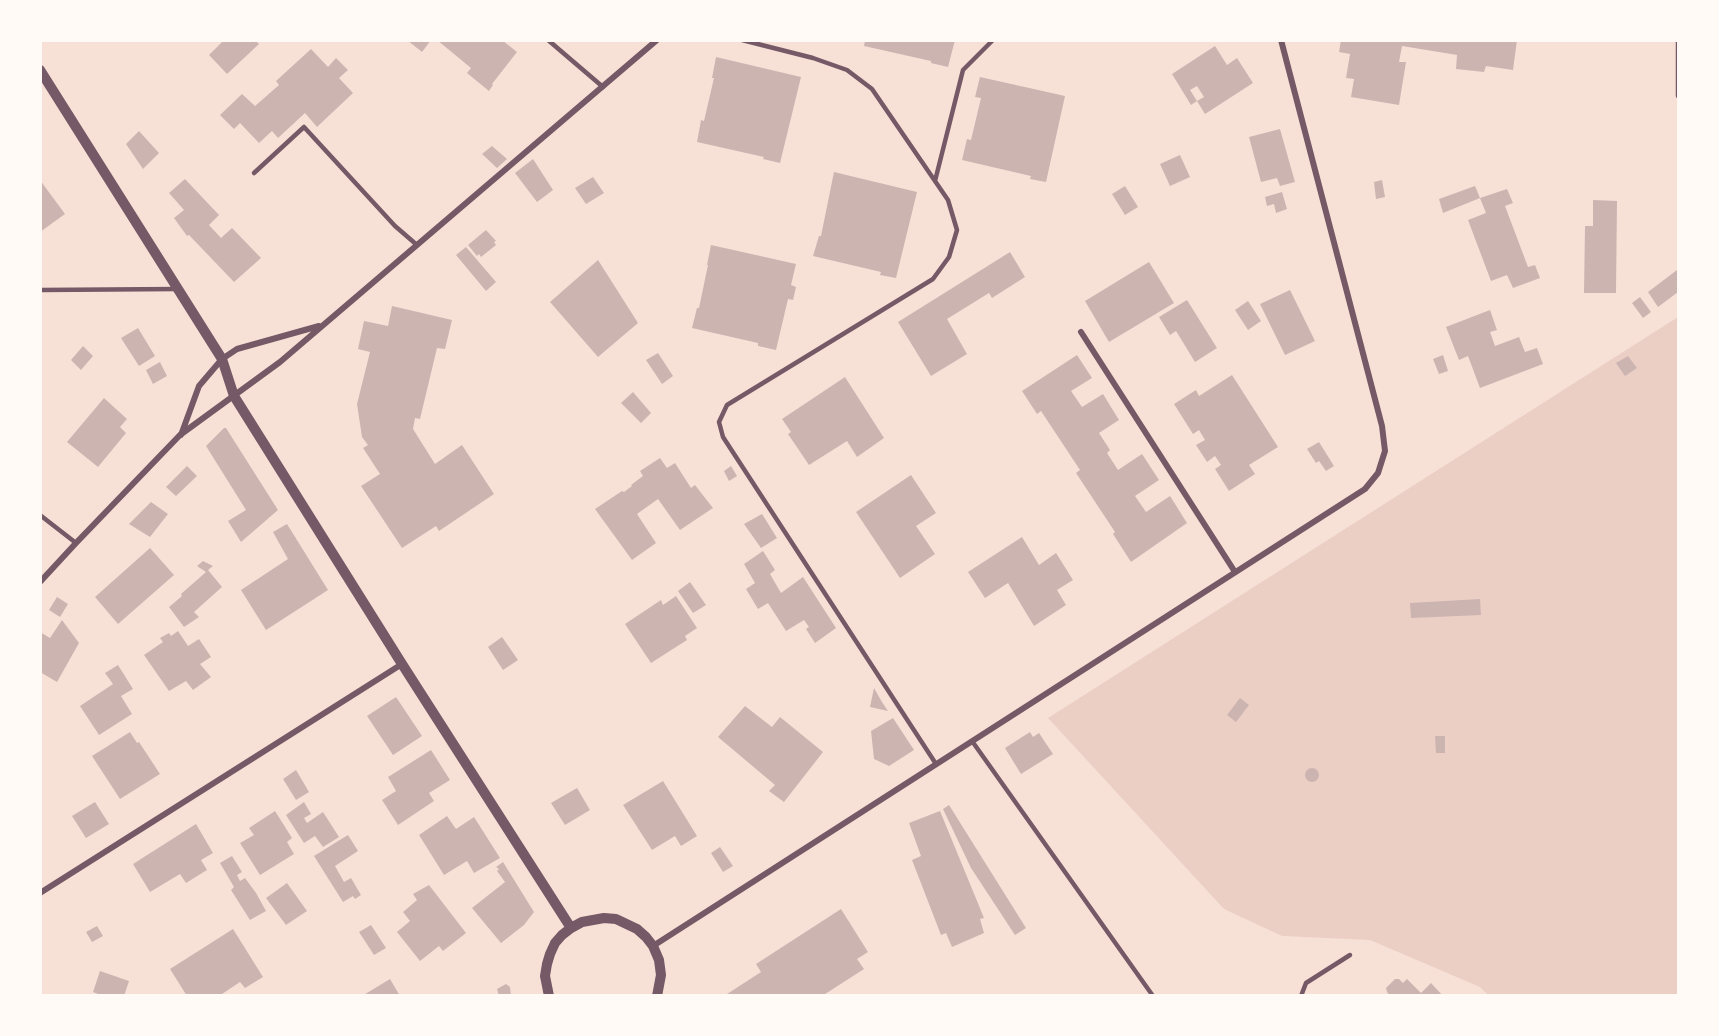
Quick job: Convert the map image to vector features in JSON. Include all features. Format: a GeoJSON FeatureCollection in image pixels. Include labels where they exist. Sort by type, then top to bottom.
{"type":"FeatureCollection","features":[{"type":"Feature","properties":{"kind":"street"},"geometry":{"type":"LineString","coordinates":[[40,582],[180,435],[280,362],[657,40]]}},
{"type":"Feature","properties":{"kind":"street"},"geometry":{"type":"LineString","coordinates":[[653,946],[1365,489],[1378,473],[1385,451],[1382,426],[1281,40]]}},
{"type":"Feature","properties":{"kind":"street"},"geometry":{"type":"LineString","coordinates":[[40,70],[222,359],[234,396],[572,928]]}},
{"type":"Feature","properties":{"kind":"street"},"geometry":{"type":"LineString","coordinates":[[180,435],[200,386],[222,359],[237,349],[322,325]]}},
{"type":"Feature","properties":{"kind":"street"},"geometry":{"type":"LineString","coordinates":[[1081,332],[1235,572]]}},
{"type":"Feature","properties":{"kind":"street"},"geometry":{"type":"LineString","coordinates":[[40,893],[402,663]]}},
{"type":"Feature","properties":{"kind":"street"},"geometry":{"type":"LineString","coordinates":[[549,996],[545,976],[550,954],[562,935],[593,919],[616,920],[637,929],[646,937],[659,960],[661,975],[657,996]]}},
{"type":"Feature","properties":{"kind":"lane"},"geometry":{"type":"LineString","coordinates":[[548,40],[603,87]]}},
{"type":"Feature","properties":{"kind":"lane"},"geometry":{"type":"LineString","coordinates":[[742,40],[847,69],[872,88],[948,200],[957,230],[949,257],[933,279],[727,405],[719,422],[723,437],[936,764]]}},
{"type":"Feature","properties":{"kind":"lane"},"geometry":{"type":"LineString","coordinates":[[935,181],[963,70],[993,40]]}},
{"type":"Feature","properties":{"kind":"lane"},"geometry":{"type":"LineString","coordinates":[[1678,40],[1678,96]]}},
{"type":"Feature","properties":{"kind":"lane"},"geometry":{"type":"LineString","coordinates":[[255,173],[304,127],[395,226],[417,245]]}},
{"type":"Feature","properties":{"kind":"lane"},"geometry":{"type":"LineString","coordinates":[[40,290],[178,289]]}},
{"type":"Feature","properties":{"kind":"lane"},"geometry":{"type":"LineString","coordinates":[[40,515],[76,543]]}},
{"type":"Feature","properties":{"kind":"lane"},"geometry":{"type":"LineString","coordinates":[[972,741],[1153,996]]}},
{"type":"Feature","properties":{"kind":"lane"},"geometry":{"type":"LineString","coordinates":[[1301,996],[1305,983],[1350,955]]}},
{"type":"Feature","properties":{"kind":"shaded area"},"geometry":{"type":"Polygon","coordinates":[[[1678,317],[1678,995],[1488,995],[1480,987],[1370,940],[1282,936],[1224,909],[1048,718],[1678,317]]]}},
{"type":"Feature","properties":{"kind":"building"},"geometry":{"type":"Polygon","coordinates":[[[224,40],[255,40],[259,44],[227,74],[209,55],[224,40]]]}},
{"type":"Feature","properties":{"kind":"building"},"geometry":{"type":"Polygon","coordinates":[[[407,40],[431,40],[422,52],[407,40]]]}},
{"type":"Feature","properties":{"kind":"building"},"geometry":{"type":"Polygon","coordinates":[[[437,40],[502,40],[517,52],[489,91],[467,73],[471,68],[437,40]]]}},
{"type":"Feature","properties":{"kind":"building"},"geometry":{"type":"Polygon","coordinates":[[[865,40],[955,40],[948,67],[864,46],[865,40]]]}},
{"type":"Feature","properties":{"kind":"building"},"geometry":{"type":"Polygon","coordinates":[[[1341,40],[1517,40],[1513,70],[1486,66],[1484,72],[1456,69],[1457,55],[1402,46],[1399,62],[1406,62],[1399,105],[1351,97],[1354,79],[1346,78],[1350,54],[1339,52],[1341,40]]]}},
{"type":"Feature","properties":{"kind":"building"},"geometry":{"type":"Polygon","coordinates":[[[1215,46],[1227,65],[1237,58],[1253,83],[1205,114],[1197,101],[1191,105],[1172,74],[1215,46]],[[1197,86],[1190,90],[1197,101],[1204,97],[1197,86]]]}},
{"type":"Feature","properties":{"kind":"building"},"geometry":{"type":"Polygon","coordinates":[[[311,49],[328,67],[336,58],[348,70],[339,78],[353,93],[317,127],[305,113],[278,138],[272,131],[259,143],[240,123],[234,129],[220,115],[242,94],[255,106],[279,85],[276,81],[311,49]]]}},
{"type":"Feature","properties":{"kind":"building"},"geometry":{"type":"Polygon","coordinates":[[[716,57],[801,77],[780,163],[763,159],[764,157],[697,142],[714,78],[712,78],[716,57]]]}},
{"type":"Feature","properties":{"kind":"building"},"geometry":{"type":"Polygon","coordinates":[[[980,77],[1065,96],[1046,182],[1030,179],[1031,176],[962,160],[967,139],[971,140],[981,98],[975,97],[980,77]]]}},
{"type":"Feature","properties":{"kind":"building"},"geometry":{"type":"Polygon","coordinates":[[[1280,129],[1295,182],[1280,186],[1277,178],[1261,182],[1249,137],[1280,129]]]}},
{"type":"Feature","properties":{"kind":"building"},"geometry":{"type":"Polygon","coordinates":[[[139,131],[159,153],[143,169],[126,144],[139,131]]]}},
{"type":"Feature","properties":{"kind":"building"},"geometry":{"type":"Polygon","coordinates":[[[492,146],[507,159],[497,168],[482,154],[492,146]]]}},
{"type":"Feature","properties":{"kind":"building"},"geometry":{"type":"Polygon","coordinates":[[[1180,155],[1190,177],[1170,186],[1160,164],[1180,155]]]}},
{"type":"Feature","properties":{"kind":"building"},"geometry":{"type":"Polygon","coordinates":[[[533,159],[553,190],[537,202],[515,173],[533,159]]]}},
{"type":"Feature","properties":{"kind":"building"},"geometry":{"type":"Polygon","coordinates":[[[834,172],[917,192],[896,278],[880,275],[881,272],[813,256],[819,236],[821,236],[834,172]]]}},
{"type":"Feature","properties":{"kind":"building"},"geometry":{"type":"Polygon","coordinates":[[[593,177],[604,193],[586,204],[575,188],[593,177]]]}},
{"type":"Feature","properties":{"kind":"building"},"geometry":{"type":"Polygon","coordinates":[[[185,179],[219,215],[209,225],[221,238],[232,228],[261,258],[234,282],[189,235],[187,236],[174,218],[184,210],[169,193],[185,179]]]}},
{"type":"Feature","properties":{"kind":"building"},"geometry":{"type":"Polygon","coordinates":[[[40,180],[65,214],[40,232],[40,180]]]}},
{"type":"Feature","properties":{"kind":"building"},"geometry":{"type":"Polygon","coordinates":[[[1382,180],[1385,197],[1376,199],[1374,182],[1382,180]]]}},
{"type":"Feature","properties":{"kind":"building"},"geometry":{"type":"Polygon","coordinates":[[[1125,186],[1138,207],[1125,215],[1112,194],[1125,186]]]}},
{"type":"Feature","properties":{"kind":"building"},"geometry":{"type":"Polygon","coordinates":[[[1475,186],[1480,198],[1443,213],[1439,199],[1475,186]]]}},
{"type":"Feature","properties":{"kind":"building"},"geometry":{"type":"Polygon","coordinates":[[[1507,189],[1513,203],[1505,206],[1528,267],[1535,265],[1540,278],[1513,288],[1507,275],[1491,281],[1468,220],[1486,213],[1480,198],[1507,189]]]}},
{"type":"Feature","properties":{"kind":"building"},"geometry":{"type":"Polygon","coordinates":[[[1282,192],[1287,209],[1276,213],[1274,204],[1267,206],[1265,197],[1282,192]]]}},
{"type":"Feature","properties":{"kind":"building"},"geometry":{"type":"Polygon","coordinates":[[[1593,200],[1617,201],[1616,293],[1584,293],[1585,226],[1593,226],[1593,200]]]}},
{"type":"Feature","properties":{"kind":"building"},"geometry":{"type":"Polygon","coordinates":[[[486,230],[496,241],[494,242],[496,245],[481,257],[479,254],[477,256],[468,245],[486,230]]]}},
{"type":"Feature","properties":{"kind":"building"},"geometry":{"type":"Polygon","coordinates":[[[711,245],[796,264],[791,285],[796,287],[793,300],[788,299],[776,350],[758,346],[758,343],[692,328],[697,308],[699,308],[711,245]]]}},
{"type":"Feature","properties":{"kind":"building"},"geometry":{"type":"Polygon","coordinates":[[[466,247],[496,282],[486,291],[456,255],[466,247]]]}},
{"type":"Feature","properties":{"kind":"building"},"geometry":{"type":"Polygon","coordinates":[[[1010,252],[1025,277],[992,298],[989,293],[947,319],[967,354],[931,376],[898,322],[1010,252]]]}},
{"type":"Feature","properties":{"kind":"building"},"geometry":{"type":"Polygon","coordinates":[[[598,260],[638,323],[598,357],[550,302],[598,260]]]}},
{"type":"Feature","properties":{"kind":"building"},"geometry":{"type":"Polygon","coordinates":[[[1149,262],[1174,303],[1109,342],[1085,301],[1149,262]]]}},
{"type":"Feature","properties":{"kind":"building"},"geometry":{"type":"Polygon","coordinates":[[[1677,270],[1678,292],[1658,307],[1648,292],[1677,270]]]}},
{"type":"Feature","properties":{"kind":"building"},"geometry":{"type":"Polygon","coordinates":[[[1290,290],[1315,341],[1285,355],[1260,304],[1290,290]]]}},
{"type":"Feature","properties":{"kind":"building"},"geometry":{"type":"Polygon","coordinates":[[[1640,297],[1651,312],[1643,318],[1632,303],[1640,297]]]}},
{"type":"Feature","properties":{"kind":"building"},"geometry":{"type":"Polygon","coordinates":[[[1187,300],[1217,348],[1195,362],[1176,331],[1170,335],[1159,317],[1187,300]]]}},
{"type":"Feature","properties":{"kind":"building"},"geometry":{"type":"Polygon","coordinates":[[[1248,301],[1261,321],[1248,330],[1235,310],[1248,301]]]}},
{"type":"Feature","properties":{"kind":"building"},"geometry":{"type":"Polygon","coordinates":[[[392,306],[452,320],[445,349],[437,348],[420,419],[415,418],[413,429],[435,464],[462,445],[494,494],[439,531],[436,526],[402,548],[361,486],[380,474],[363,448],[368,445],[362,437],[357,404],[370,352],[358,349],[364,321],[388,326],[392,306]]]}},
{"type":"Feature","properties":{"kind":"building"},"geometry":{"type":"Polygon","coordinates":[[[1490,310],[1497,330],[1490,332],[1495,346],[1519,337],[1525,352],[1537,348],[1543,364],[1480,388],[1468,356],[1459,360],[1446,327],[1490,310]]]}},
{"type":"Feature","properties":{"kind":"building"},"geometry":{"type":"Polygon","coordinates":[[[138,328],[155,356],[139,366],[121,338],[138,328]]]}},
{"type":"Feature","properties":{"kind":"building"},"geometry":{"type":"Polygon","coordinates":[[[83,346],[93,356],[81,370],[71,360],[83,346]]]}},
{"type":"Feature","properties":{"kind":"building"},"geometry":{"type":"Polygon","coordinates":[[[658,353],[673,376],[662,384],[646,360],[658,353]]]}},
{"type":"Feature","properties":{"kind":"building"},"geometry":{"type":"Polygon","coordinates":[[[1077,355],[1092,378],[1071,391],[1082,407],[1103,394],[1119,420],[1099,433],[1110,450],[1107,453],[1118,470],[1142,454],[1159,480],[1135,496],[1146,512],[1170,496],[1187,523],[1131,562],[1113,534],[1115,532],[1076,473],[1080,470],[1041,411],[1037,414],[1022,391],[1077,355]]]}},
{"type":"Feature","properties":{"kind":"building"},"geometry":{"type":"Polygon","coordinates":[[[1443,355],[1448,371],[1439,374],[1433,359],[1443,355]]]}},
{"type":"Feature","properties":{"kind":"building"},"geometry":{"type":"Polygon","coordinates":[[[1628,356],[1637,368],[1625,376],[1616,363],[1628,356]]]}},
{"type":"Feature","properties":{"kind":"building"},"geometry":{"type":"Polygon","coordinates":[[[160,362],[167,376],[153,384],[146,370],[160,362]]]}},
{"type":"Feature","properties":{"kind":"building"},"geometry":{"type":"Polygon","coordinates":[[[1232,375],[1278,447],[1249,465],[1255,474],[1229,491],[1215,469],[1221,465],[1215,456],[1207,462],[1196,445],[1205,440],[1199,430],[1193,434],[1174,404],[1196,390],[1199,396],[1232,375]]]}},
{"type":"Feature","properties":{"kind":"building"},"geometry":{"type":"Polygon","coordinates":[[[845,377],[884,438],[857,457],[847,441],[809,465],[788,434],[791,432],[782,419],[845,377]]]}},
{"type":"Feature","properties":{"kind":"building"},"geometry":{"type":"Polygon","coordinates":[[[633,392],[651,413],[641,423],[621,403],[633,392]]]}},
{"type":"Feature","properties":{"kind":"building"},"geometry":{"type":"Polygon","coordinates":[[[104,398],[127,419],[120,427],[126,433],[98,467],[67,442],[104,398]]]}},
{"type":"Feature","properties":{"kind":"building"},"geometry":{"type":"Polygon","coordinates":[[[224,428],[278,510],[241,542],[228,521],[246,510],[206,446],[224,428]]]}},
{"type":"Feature","properties":{"kind":"building"},"geometry":{"type":"Polygon","coordinates":[[[1319,442],[1334,466],[1326,471],[1319,461],[1316,463],[1307,449],[1319,442]]]}},
{"type":"Feature","properties":{"kind":"building"},"geometry":{"type":"Polygon","coordinates":[[[660,458],[667,468],[675,463],[691,488],[695,485],[713,508],[680,530],[658,499],[637,514],[656,543],[632,560],[595,509],[632,486],[643,476],[640,471],[660,458]]]}},
{"type":"Feature","properties":{"kind":"building"},"geometry":{"type":"Polygon","coordinates":[[[187,466],[197,476],[176,496],[166,487],[187,466]]]}},
{"type":"Feature","properties":{"kind":"building"},"geometry":{"type":"Polygon","coordinates":[[[731,466],[737,476],[729,481],[724,471],[731,466]]]}},
{"type":"Feature","properties":{"kind":"building"},"geometry":{"type":"Polygon","coordinates":[[[911,475],[936,513],[916,526],[935,554],[900,578],[856,512],[911,475]]]}},
{"type":"Feature","properties":{"kind":"building"},"geometry":{"type":"Polygon","coordinates":[[[151,502],[168,514],[150,537],[129,524],[151,502]]]}},
{"type":"Feature","properties":{"kind":"building"},"geometry":{"type":"Polygon","coordinates":[[[762,514],[777,538],[761,548],[744,524],[762,514]]]}},
{"type":"Feature","properties":{"kind":"building"},"geometry":{"type":"Polygon","coordinates":[[[287,524],[328,590],[266,630],[241,590],[288,559],[273,532],[287,524]]]}},
{"type":"Feature","properties":{"kind":"building"},"geometry":{"type":"Polygon","coordinates":[[[1022,537],[1039,565],[1056,553],[1073,580],[1057,590],[1066,605],[1034,626],[1008,583],[985,598],[968,572],[1022,537]]]}},
{"type":"Feature","properties":{"kind":"building"},"geometry":{"type":"Polygon","coordinates":[[[150,548],[174,575],[118,624],[95,597],[150,548]]]}},
{"type":"Feature","properties":{"kind":"building"},"geometry":{"type":"Polygon","coordinates":[[[763,551],[775,570],[770,574],[781,593],[803,577],[836,628],[815,643],[806,629],[809,627],[804,620],[786,631],[768,603],[758,609],[746,589],[755,583],[744,564],[763,551]]]}},
{"type":"Feature","properties":{"kind":"building"},"geometry":{"type":"Polygon","coordinates":[[[203,561],[213,566],[208,570],[222,587],[194,612],[199,617],[184,627],[169,607],[206,572],[197,566],[203,561]]]}},
{"type":"Feature","properties":{"kind":"building"},"geometry":{"type":"Polygon","coordinates":[[[690,582],[706,605],[693,613],[678,591],[690,582]]]}},
{"type":"Feature","properties":{"kind":"building"},"geometry":{"type":"Polygon","coordinates":[[[676,596],[697,628],[685,636],[687,640],[651,663],[625,624],[661,600],[663,605],[676,596]]]}},
{"type":"Feature","properties":{"kind":"building"},"geometry":{"type":"Polygon","coordinates":[[[57,597],[68,604],[60,617],[49,610],[57,597]]]}},
{"type":"Feature","properties":{"kind":"building"},"geometry":{"type":"Polygon","coordinates":[[[1480,599],[1481,615],[1411,618],[1410,603],[1480,599]]]}},
{"type":"Feature","properties":{"kind":"building"},"geometry":{"type":"Polygon","coordinates":[[[62,620],[79,643],[57,682],[40,672],[40,632],[50,638],[62,620]]]}},
{"type":"Feature","properties":{"kind":"building"},"geometry":{"type":"Polygon","coordinates":[[[178,631],[188,646],[199,639],[211,657],[200,664],[211,677],[193,690],[186,681],[169,691],[144,655],[163,642],[160,638],[169,633],[171,636],[178,631]]]}},
{"type":"Feature","properties":{"kind":"building"},"geometry":{"type":"Polygon","coordinates":[[[502,637],[518,660],[503,670],[488,647],[502,637]]]}},
{"type":"Feature","properties":{"kind":"building"},"geometry":{"type":"Polygon","coordinates":[[[118,665],[133,689],[121,696],[132,714],[99,735],[80,706],[113,684],[105,673],[118,665]]]}},
{"type":"Feature","properties":{"kind":"building"},"geometry":{"type":"Polygon","coordinates":[[[874,688],[882,702],[888,711],[870,707],[874,688]]]}},
{"type":"Feature","properties":{"kind":"building"},"geometry":{"type":"Polygon","coordinates":[[[396,697],[422,736],[393,755],[367,716],[396,697]]]}},
{"type":"Feature","properties":{"kind":"building"},"geometry":{"type":"Polygon","coordinates":[[[1240,698],[1249,705],[1236,722],[1227,715],[1240,698]]]}},
{"type":"Feature","properties":{"kind":"building"},"geometry":{"type":"Polygon","coordinates":[[[745,706],[772,727],[780,717],[823,752],[784,802],[769,791],[775,785],[718,737],[745,706]]]}},
{"type":"Feature","properties":{"kind":"building"},"geometry":{"type":"Polygon","coordinates":[[[893,718],[914,750],[889,766],[874,759],[871,731],[893,718]]]}},
{"type":"Feature","properties":{"kind":"building"},"geometry":{"type":"Polygon","coordinates":[[[130,732],[160,774],[120,799],[92,756],[130,732]]]}},
{"type":"Feature","properties":{"kind":"building"},"geometry":{"type":"Polygon","coordinates":[[[1030,732],[1033,737],[1039,733],[1053,754],[1021,774],[1005,748],[1030,732]]]}},
{"type":"Feature","properties":{"kind":"building"},"geometry":{"type":"Polygon","coordinates":[[[1435,736],[1445,736],[1445,753],[1436,753],[1435,736]]]}},
{"type":"Feature","properties":{"kind":"building"},"geometry":{"type":"Polygon","coordinates":[[[431,750],[450,780],[429,793],[434,801],[398,825],[382,800],[396,791],[388,777],[431,750]]]}},
{"type":"Feature","properties":{"kind":"building"},"geometry":{"type":"Polygon","coordinates":[[[1309,768],[1315,768],[1319,775],[1315,782],[1309,782],[1305,778],[1305,772],[1309,768]]]}},
{"type":"Feature","properties":{"kind":"building"},"geometry":{"type":"Polygon","coordinates":[[[296,770],[309,792],[296,800],[283,779],[296,770]]]}},
{"type":"Feature","properties":{"kind":"building"},"geometry":{"type":"Polygon","coordinates":[[[663,781],[697,836],[681,846],[675,836],[652,850],[623,805],[663,781]]]}},
{"type":"Feature","properties":{"kind":"building"},"geometry":{"type":"Polygon","coordinates":[[[577,788],[590,810],[565,825],[551,803],[577,788]]]}},
{"type":"Feature","properties":{"kind":"building"},"geometry":{"type":"Polygon","coordinates":[[[95,802],[109,824],[86,838],[72,816],[95,802]]]}},
{"type":"Feature","properties":{"kind":"building"},"geometry":{"type":"Polygon","coordinates":[[[304,802],[311,814],[304,818],[307,823],[323,812],[339,837],[323,847],[315,836],[304,843],[286,815],[304,802]]]}},
{"type":"Feature","properties":{"kind":"building"},"geometry":{"type":"Polygon","coordinates":[[[949,805],[1026,928],[1015,935],[971,868],[943,809],[949,805]]]}},
{"type":"Feature","properties":{"kind":"building"},"geometry":{"type":"Polygon","coordinates":[[[275,811],[292,838],[287,842],[294,854],[260,875],[240,843],[254,835],[249,828],[275,811]]]}},
{"type":"Feature","properties":{"kind":"building"},"geometry":{"type":"Polygon","coordinates":[[[940,811],[984,918],[980,919],[984,933],[952,947],[946,933],[941,935],[912,860],[921,856],[909,823],[940,811]]]}},
{"type":"Feature","properties":{"kind":"building"},"geometry":{"type":"Polygon","coordinates":[[[447,816],[456,829],[474,817],[500,858],[474,873],[467,861],[444,875],[419,835],[447,816]]]}},
{"type":"Feature","properties":{"kind":"building"},"geometry":{"type":"Polygon","coordinates":[[[196,824],[213,853],[201,860],[207,870],[186,883],[180,874],[150,892],[133,864],[196,824]]]}},
{"type":"Feature","properties":{"kind":"building"},"geometry":{"type":"Polygon","coordinates":[[[348,835],[358,851],[335,866],[344,882],[351,878],[361,895],[355,899],[353,896],[343,902],[314,856],[348,835]]]}},
{"type":"Feature","properties":{"kind":"building"},"geometry":{"type":"Polygon","coordinates":[[[720,847],[733,866],[723,872],[711,853],[720,847]]]}},
{"type":"Feature","properties":{"kind":"building"},"geometry":{"type":"Polygon","coordinates":[[[232,856],[242,872],[237,875],[240,881],[245,878],[266,911],[250,920],[231,890],[234,887],[220,863],[232,856]]]}},
{"type":"Feature","properties":{"kind":"building"},"geometry":{"type":"Polygon","coordinates":[[[503,862],[534,912],[524,925],[501,943],[472,908],[505,882],[496,867],[503,862]]]}},
{"type":"Feature","properties":{"kind":"building"},"geometry":{"type":"Polygon","coordinates":[[[287,883],[307,911],[286,925],[266,898],[287,883]]]}},
{"type":"Feature","properties":{"kind":"building"},"geometry":{"type":"Polygon","coordinates":[[[429,885],[466,933],[443,951],[439,946],[420,961],[397,932],[410,921],[403,912],[417,900],[413,894],[429,885]]]}},
{"type":"Feature","properties":{"kind":"building"},"geometry":{"type":"Polygon","coordinates":[[[841,909],[868,952],[857,959],[864,969],[822,996],[724,996],[761,972],[756,964],[841,909]]]}},
{"type":"Feature","properties":{"kind":"building"},"geometry":{"type":"Polygon","coordinates":[[[371,925],[386,948],[374,955],[359,932],[371,925]]]}},
{"type":"Feature","properties":{"kind":"building"},"geometry":{"type":"Polygon","coordinates":[[[97,926],[103,936],[92,942],[86,932],[97,926]]]}},
{"type":"Feature","properties":{"kind":"building"},"geometry":{"type":"Polygon","coordinates":[[[233,929],[263,977],[245,988],[240,982],[219,996],[187,996],[170,969],[233,929]]]}},
{"type":"Feature","properties":{"kind":"building"},"geometry":{"type":"Polygon","coordinates":[[[100,971],[129,981],[124,996],[103,996],[93,992],[100,971]]]}},
{"type":"Feature","properties":{"kind":"building"},"geometry":{"type":"Polygon","coordinates":[[[390,979],[400,996],[362,996],[390,979]]]}},
{"type":"Feature","properties":{"kind":"building"},"geometry":{"type":"Polygon","coordinates":[[[1395,979],[1403,983],[1407,979],[1421,993],[1431,983],[1443,996],[1390,996],[1386,988],[1395,979]]]}},
{"type":"Feature","properties":{"kind":"building"},"geometry":{"type":"Polygon","coordinates":[[[506,984],[510,987],[511,996],[499,996],[497,989],[506,984]]]}}]}
